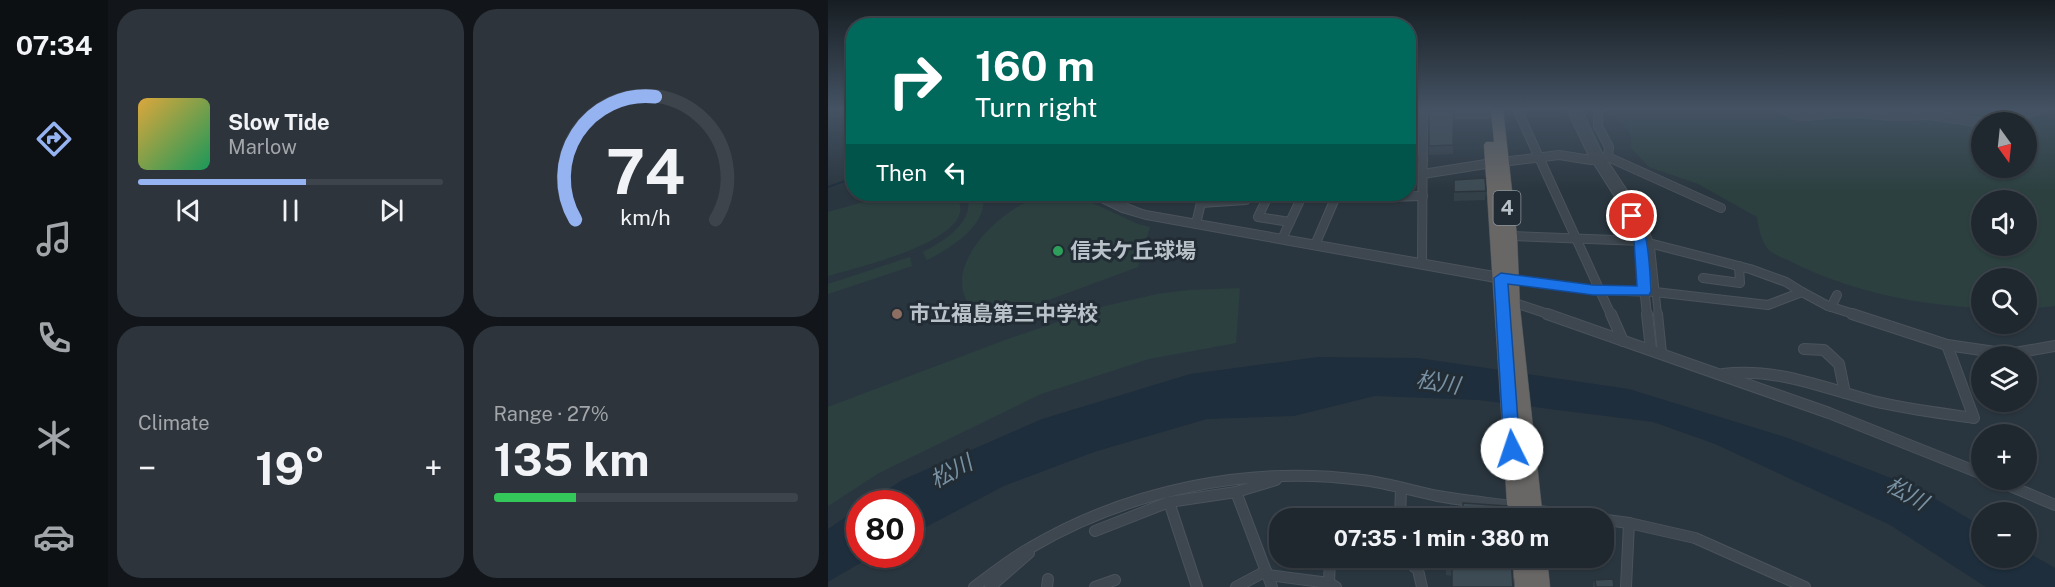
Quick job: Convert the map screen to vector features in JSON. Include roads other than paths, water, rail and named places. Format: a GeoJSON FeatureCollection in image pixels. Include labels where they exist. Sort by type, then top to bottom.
{"type":"FeatureCollection","features":[{"type":"Feature","properties":{"kind":"highway","name":"4"},"geometry":{"type":"LineString","coordinates":[[1494,136],[1525,508]]}},
{"type":"Feature","properties":{"kind":"highway","name":"4"},"geometry":{"type":"LineString","coordinates":[[1497,163],[1510,236],[1506,279]]}},
{"type":"Feature","properties":{"kind":"highway"},"geometry":{"type":"LineString","coordinates":[[1523,568],[1525,587]]}},
{"type":"Feature","properties":{"kind":"highway"},"geometry":{"type":"LineString","coordinates":[[1538,568],[1540,587]]}},
{"type":"Feature","properties":{"kind":"street"},"geometry":{"type":"LineString","coordinates":[[1422,262],[1423,136]]}},
{"type":"Feature","properties":{"kind":"street"},"geometry":{"type":"LineString","coordinates":[[1531,136],[1623,341]]}},
{"type":"Feature","properties":{"kind":"street"},"geometry":{"type":"LineString","coordinates":[[1583,136],[1602,158]]}},
{"type":"Feature","properties":{"kind":"street"},"geometry":{"type":"LineString","coordinates":[[1591,136],[1645,242],[1650,292],[1651,349]]}},
{"type":"Feature","properties":{"kind":"street"},"geometry":{"type":"LineString","coordinates":[[1602,158],[1609,147],[1603,136]]}},
{"type":"Feature","properties":{"kind":"street"},"geometry":{"type":"LineString","coordinates":[[1423,174],[1558,155],[1602,158],[1721,208]]}},
{"type":"Feature","properties":{"kind":"street"},"geometry":{"type":"LineString","coordinates":[[1416,160],[1423,160]]}},
{"type":"Feature","properties":{"kind":"street"},"geometry":{"type":"LineString","coordinates":[[1416,196],[1422,196]]}},
{"type":"Feature","properties":{"kind":"street"},"geometry":{"type":"LineString","coordinates":[[1109,201],[1146,215],[1422,262],[1506,279],[1768,305],[1802,292]]}},
{"type":"Feature","properties":{"kind":"street"},"geometry":{"type":"LineString","coordinates":[[1196,224],[1201,203],[1231,201]]}},
{"type":"Feature","properties":{"kind":"street"},"geometry":{"type":"LineString","coordinates":[[1266,201],[1258,217],[1290,222]]}},
{"type":"Feature","properties":{"kind":"street"},"geometry":{"type":"LineString","coordinates":[[1282,239],[1300,201]]}},
{"type":"Feature","properties":{"kind":"street"},"geometry":{"type":"LineString","coordinates":[[1315,245],[1334,201]]}},
{"type":"Feature","properties":{"kind":"street"},"geometry":{"type":"LineString","coordinates":[[1510,236],[1645,242],[1739,266],[1786,282],[1831,307],[1947,345],[1971,349]]}},
{"type":"Feature","properties":{"kind":"street"},"geometry":{"type":"LineString","coordinates":[[1703,278],[1740,283],[1739,266]]}},
{"type":"Feature","properties":{"kind":"street"},"geometry":{"type":"LineString","coordinates":[[1650,292],[1662,353]]}},
{"type":"Feature","properties":{"kind":"street"},"geometry":{"type":"LineString","coordinates":[[1831,307],[1837,295]]}},
{"type":"Feature","properties":{"kind":"street"},"geometry":{"type":"LineString","coordinates":[[1508,305],[1651,349],[1691,366],[1722,374],[1971,470]]}},
{"type":"Feature","properties":{"kind":"street"},"geometry":{"type":"LineString","coordinates":[[1722,374],[1734,371],[1750,372],[1892,405],[1974,418],[1947,345]]}},
{"type":"Feature","properties":{"kind":"street"},"geometry":{"type":"LineString","coordinates":[[2037,351],[2055,346]]}},
{"type":"Feature","properties":{"kind":"street"},"geometry":{"type":"LineString","coordinates":[[1804,349],[1824,350],[1839,364],[1845,393]]}},
{"type":"Feature","properties":{"kind":"street"},"geometry":{"type":"LineString","coordinates":[[974,587],[1039,543],[1087,519],[1167,491],[1241,478],[1333,477],[1363,480],[1519,508]]}},
{"type":"Feature","properties":{"kind":"street"},"geometry":{"type":"LineString","coordinates":[[1095,531],[1169,502],[1236,492],[1281,478]]}},
{"type":"Feature","properties":{"kind":"street"},"geometry":{"type":"LineString","coordinates":[[1400,508],[1401,488]]}},
{"type":"Feature","properties":{"kind":"street"},"geometry":{"type":"LineString","coordinates":[[2020,490],[2055,505]]}},
{"type":"Feature","properties":{"kind":"street"},"geometry":{"type":"LineString","coordinates":[[1236,492],[1269,578]]}},
{"type":"Feature","properties":{"kind":"street"},"geometry":{"type":"LineString","coordinates":[[1169,502],[1197,587]]}},
{"type":"Feature","properties":{"kind":"street"},"geometry":{"type":"LineString","coordinates":[[1614,521],[1695,538],[1805,587]]}},
{"type":"Feature","properties":{"kind":"street"},"geometry":{"type":"LineString","coordinates":[[1626,587],[1629,523]]}},
{"type":"Feature","properties":{"kind":"street"},"geometry":{"type":"LineString","coordinates":[[990,587],[1039,543]]}},
{"type":"Feature","properties":{"kind":"street"},"geometry":{"type":"LineString","coordinates":[[1236,587],[1269,578],[1332,585],[1331,568]]}},
{"type":"Feature","properties":{"kind":"street"},"geometry":{"type":"LineString","coordinates":[[1418,568],[1422,587]]}},
{"type":"Feature","properties":{"kind":"street"},"geometry":{"type":"LineString","coordinates":[[1095,587],[1115,580]]}},
{"type":"Feature","properties":{"kind":"water","name":"松川"},"geometry":{"type":"Polygon","coordinates":[[[1318,357],[1418,358],[1629,389],[1788,438],[1919,489],[1971,520],[1971,568],[2037,568],[2037,558],[2055,568],[2055,587],[1986,587],[1890,525],[1715,444],[1653,422],[1478,400],[1375,396],[1294,416],[1207,419],[1094,452],[1004,486],[924,528],[924,490],[887,490],[902,480],[1042,419],[1190,374],[1318,357]]]}},
{"type":"Feature","properties":{"kind":"water"},"geometry":{"type":"Polygon","coordinates":[[[846,517],[846,568],[852,568],[828,582],[828,529],[846,517]]]}},
{"type":"Feature","properties":{"kind":"waterway"},"geometry":{"type":"LineString","coordinates":[[828,187],[846,181]]}},
{"type":"Feature","properties":{"kind":"place","name":"信夫ケ丘球場"},"geometry":{"type":"Point","coordinates":[1058,251]}},
{"type":"Feature","properties":{"kind":"place","name":"市立福島第三中学校"},"geometry":{"type":"Point","coordinates":[897,314]}}]}
